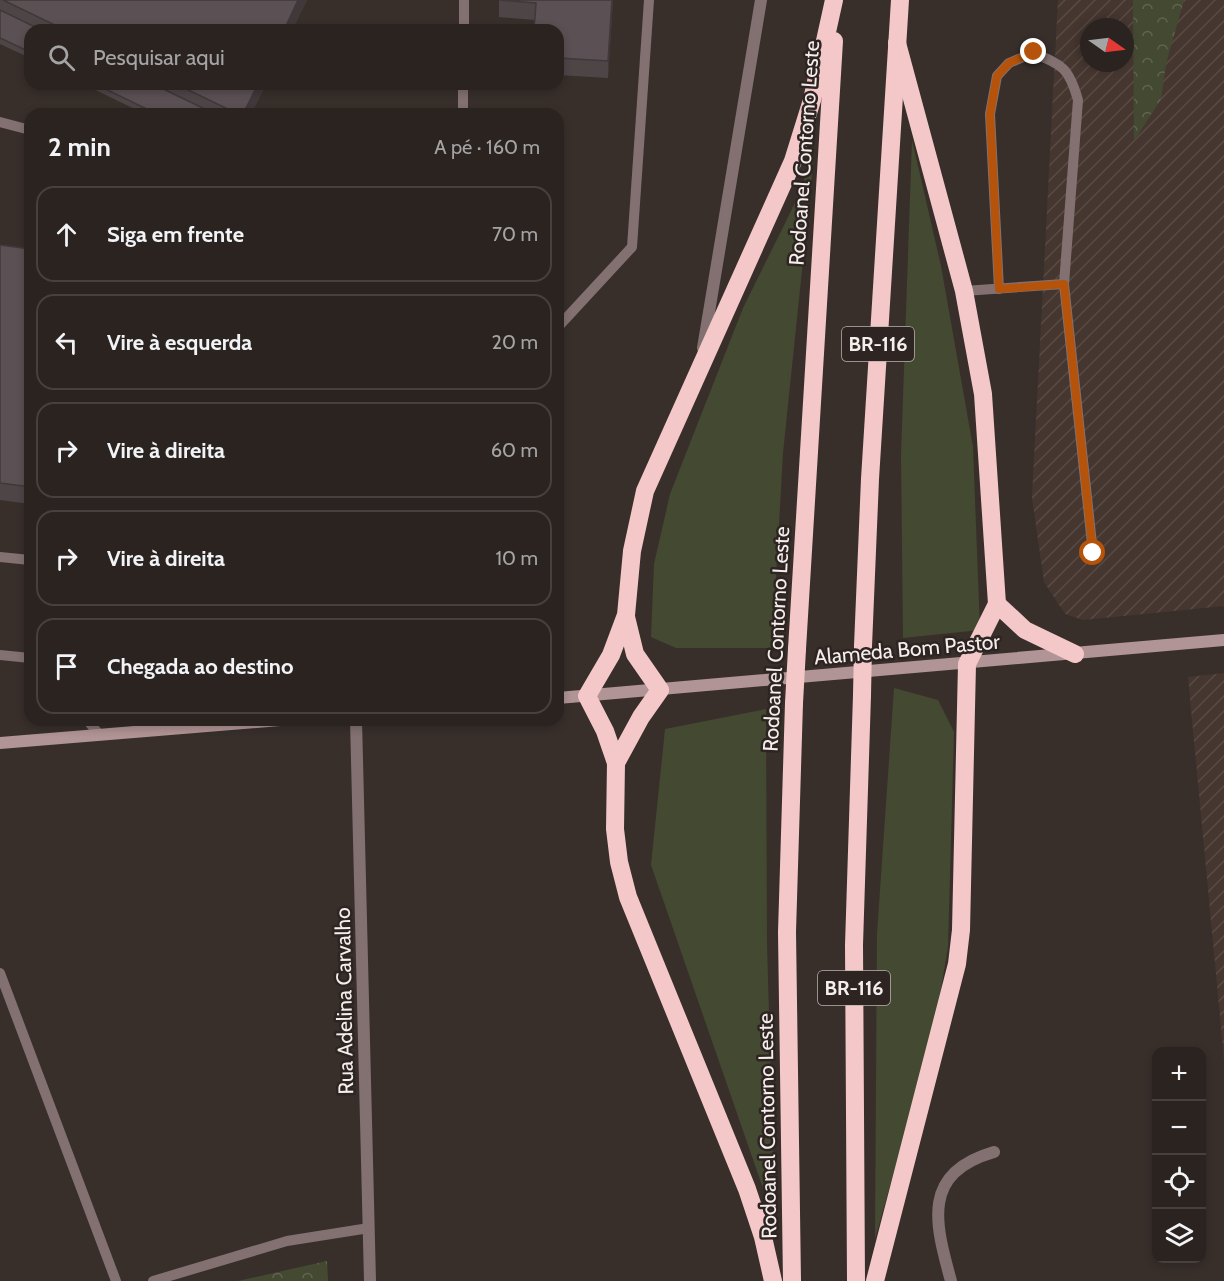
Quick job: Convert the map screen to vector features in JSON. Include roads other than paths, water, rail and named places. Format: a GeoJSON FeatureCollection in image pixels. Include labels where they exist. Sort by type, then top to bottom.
{"type":"FeatureCollection","features":[{"type":"Feature","properties":{"kind":"highway"},"geometry":{"type":"LineString","coordinates":[[772,1281],[763,1237],[747,1190],[628,897],[619,862],[615,828],[616,763],[605,731],[586,696],[611,655],[626,615],[632,551],[645,491],[796,150],[812,100],[835,0]]}},
{"type":"Feature","properties":{"kind":"highway","name":"Rodoanel Contorno Leste"},"geometry":{"type":"LineString","coordinates":[[792,1281],[787,932],[794,703],[835,0]]}},
{"type":"Feature","properties":{"kind":"highway","name":"BR-116"},"geometry":{"type":"LineString","coordinates":[[856,1281],[854,945],[863,646],[870,468],[900,0]]}},
{"type":"Feature","properties":{"kind":"highway"},"geometry":{"type":"LineString","coordinates":[[875,1281],[957,964],[961,930],[967,664],[997,604],[983,394],[964,291],[897,43]]}},
{"type":"Feature","properties":{"kind":"highway"},"geometry":{"type":"LineString","coordinates":[[997,604],[1025,630],[1075,654]]}},
{"type":"Feature","properties":{"kind":"highway"},"geometry":{"type":"LineString","coordinates":[[616,763],[641,717],[660,690],[635,654],[626,615]]}},
{"type":"Feature","properties":{"kind":"main road","name":"Alameda Bom Pastor"},"geometry":{"type":"LineString","coordinates":[[564,698],[1224,640]]}},
{"type":"Feature","properties":{"kind":"main road"},"geometry":{"type":"LineString","coordinates":[[0,743],[202,726]]}},
{"type":"Feature","properties":{"kind":"street"},"geometry":{"type":"LineString","coordinates":[[701,363],[761,0]]}},
{"type":"Feature","properties":{"kind":"street","name":"Rua Adelina Carvalho"},"geometry":{"type":"LineString","coordinates":[[356,726],[370,1281]]}},
{"type":"Feature","properties":{"kind":"street"},"geometry":{"type":"LineString","coordinates":[[951,1281],[941,1245],[937,1213],[944,1186],[955,1170],[972,1159],[994,1152]]}},
{"type":"Feature","properties":{"kind":"lane"},"geometry":{"type":"LineString","coordinates":[[464,0],[464,24]]}},
{"type":"Feature","properties":{"kind":"lane"},"geometry":{"type":"LineString","coordinates":[[564,321],[632,247],[649,0]]}},
{"type":"Feature","properties":{"kind":"lane"},"geometry":{"type":"LineString","coordinates":[[999,289],[990,114],[997,76],[1009,63],[1034,52],[1061,64],[1071,76],[1078,100],[1064,284],[1093,553]]}},
{"type":"Feature","properties":{"kind":"lane"},"geometry":{"type":"LineString","coordinates":[[463,90],[463,108]]}},
{"type":"Feature","properties":{"kind":"lane"},"geometry":{"type":"LineString","coordinates":[[0,122],[24,128]]}},
{"type":"Feature","properties":{"kind":"lane"},"geometry":{"type":"LineString","coordinates":[[964,291],[1064,284]]}},
{"type":"Feature","properties":{"kind":"lane"},"geometry":{"type":"LineString","coordinates":[[0,557],[24,559]]}},
{"type":"Feature","properties":{"kind":"lane"},"geometry":{"type":"LineString","coordinates":[[0,655],[24,657]]}},
{"type":"Feature","properties":{"kind":"lane"},"geometry":{"type":"LineString","coordinates":[[92,726],[99,734]]}},
{"type":"Feature","properties":{"kind":"lane"},"geometry":{"type":"LineString","coordinates":[[0,973],[116,1281]]}},
{"type":"Feature","properties":{"kind":"lane"},"geometry":{"type":"LineString","coordinates":[[153,1281],[287,1241],[369,1228]]}}]}
